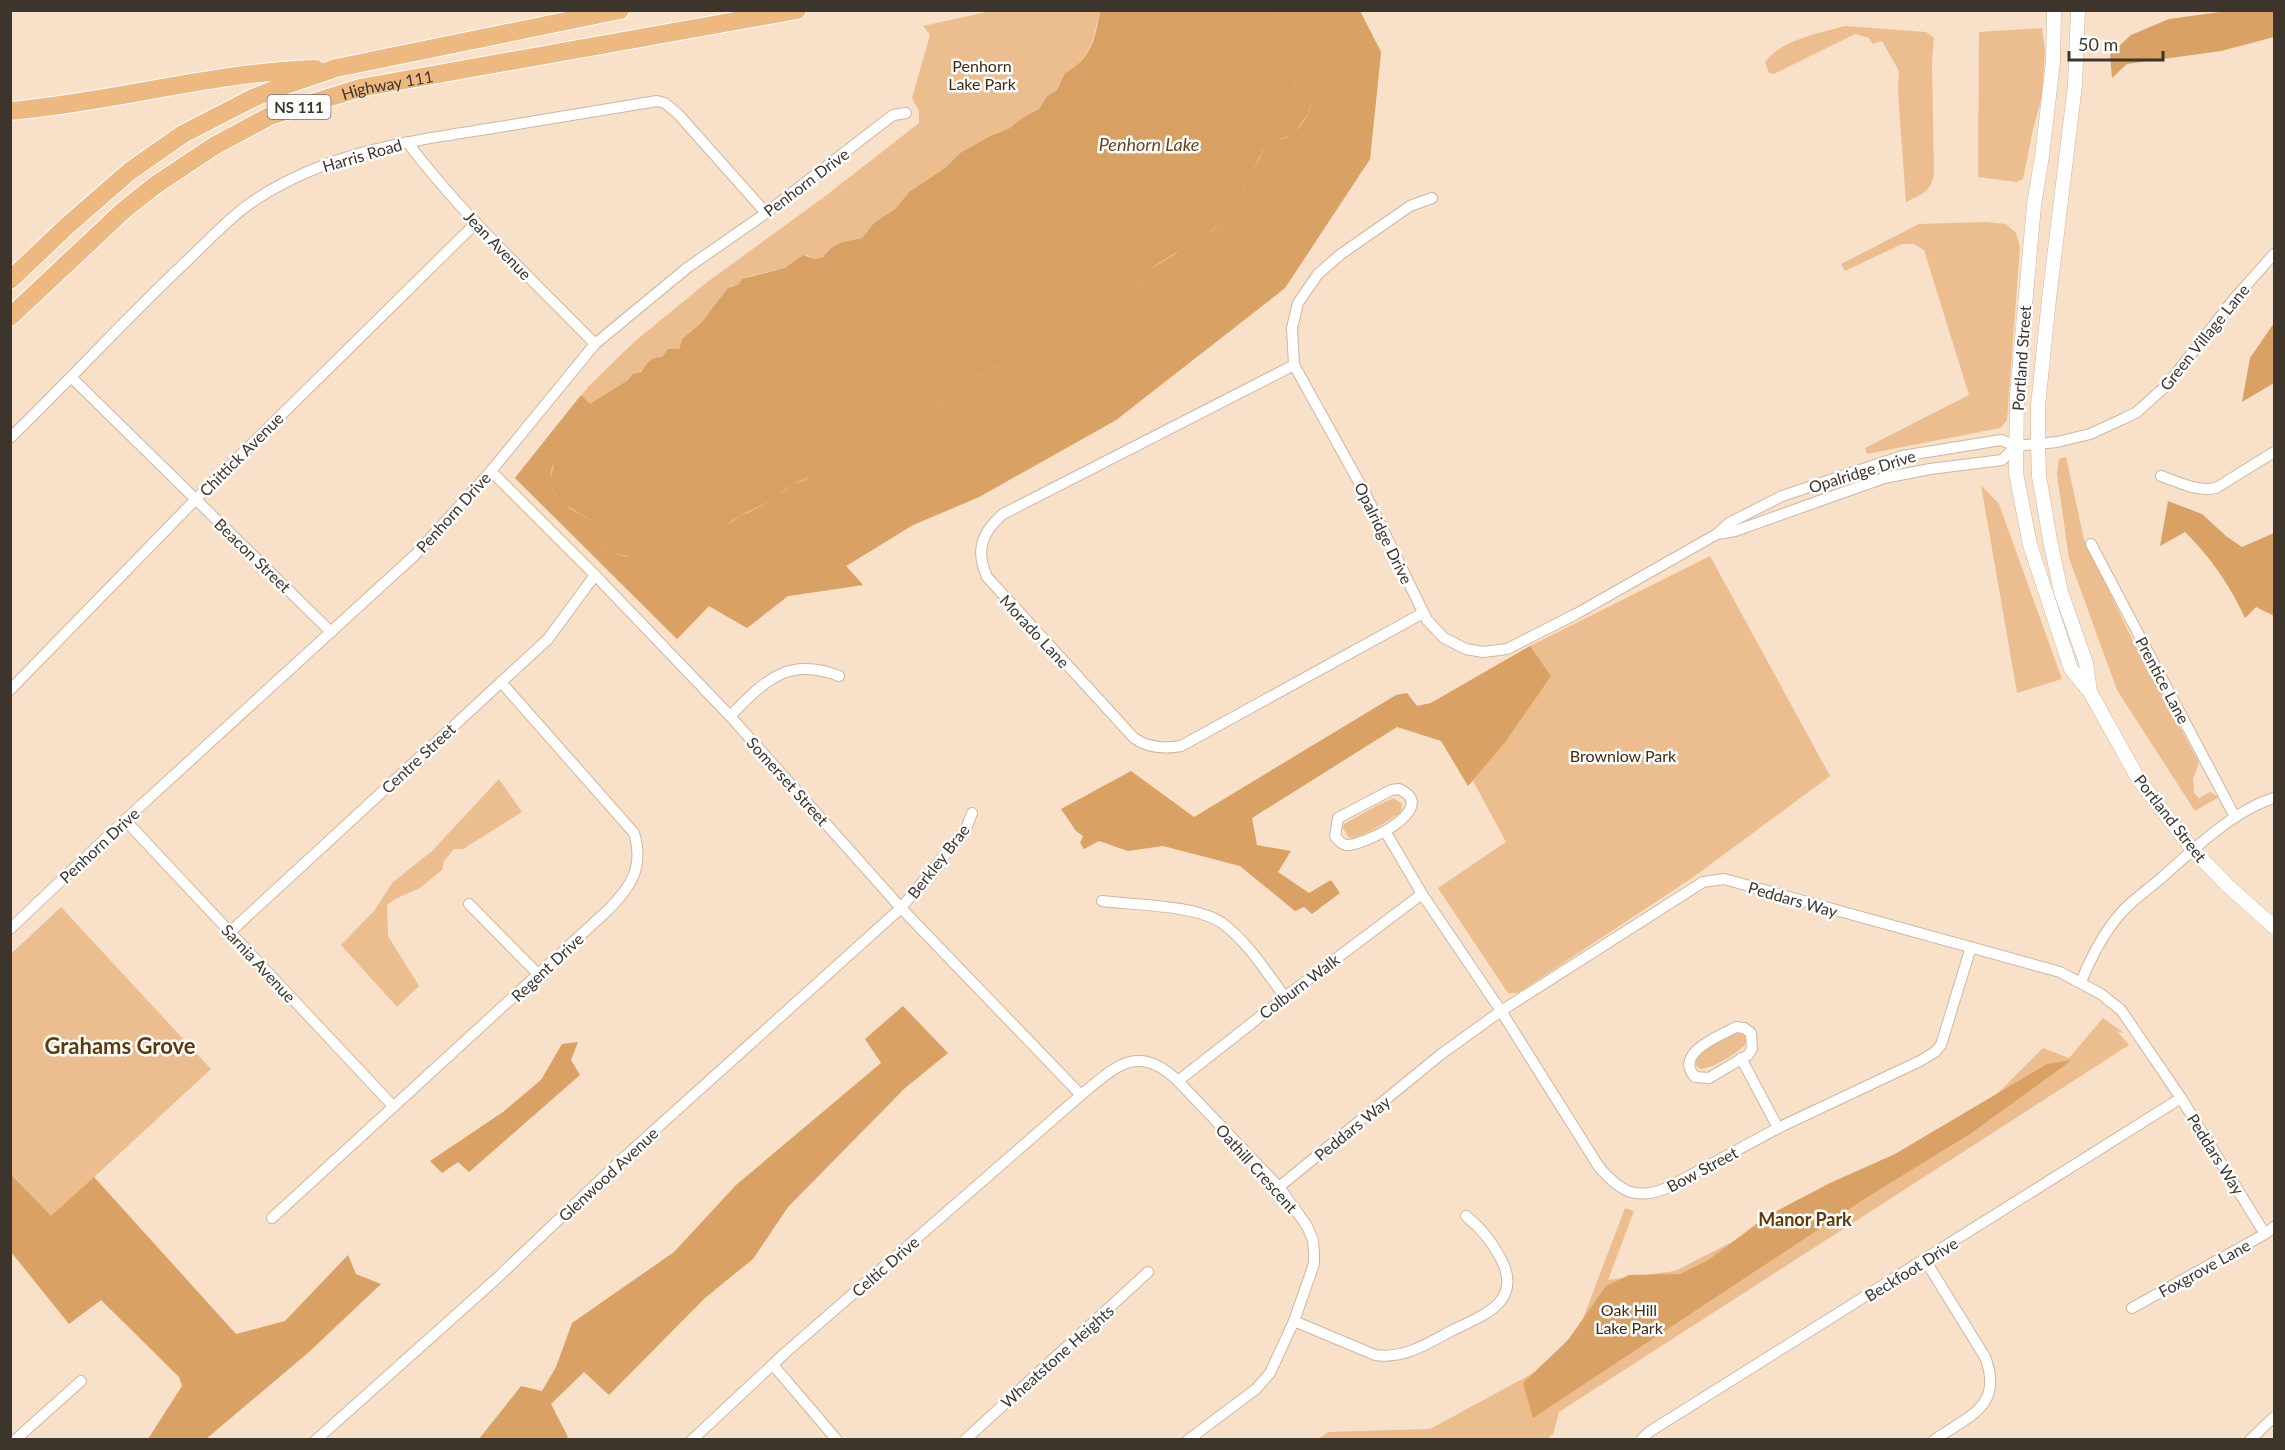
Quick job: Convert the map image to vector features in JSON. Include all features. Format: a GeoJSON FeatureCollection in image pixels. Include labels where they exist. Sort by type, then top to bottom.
{"type":"FeatureCollection","features":[{"type":"Feature","properties":{"kind":"highway","name":"Highway 111"},"geometry":{"type":"LineString","coordinates":[[10,280],[130,171],[183,134],[253,98],[336,68],[620,10]]}},
{"type":"Feature","properties":{"kind":"highway","name":"Highway 111"},"geometry":{"type":"LineString","coordinates":[[10,317],[124,210],[154,186],[214,146],[270,116],[360,88],[797,10]]}},
{"type":"Feature","properties":{"kind":"highway"},"geometry":{"type":"LineString","coordinates":[[10,111],[63,106],[223,77],[287,70],[336,68]]}},
{"type":"Feature","properties":{"kind":"main road","name":"Portland Street"},"geometry":{"type":"LineString","coordinates":[[2054,10],[2053,62],[2034,205],[2021,341],[2027,445],[2040,487],[2061,592],[2086,663],[2090,692]]}},
{"type":"Feature","properties":{"kind":"main road","name":"Portland Street"},"geometry":{"type":"LineString","coordinates":[[2078,10],[2075,85],[2038,406],[2016,473],[2030,545],[2071,669],[2090,692],[2139,780],[2193,850],[2228,886],[2274,927]]}},
{"type":"Feature","properties":{"kind":"street","name":"Harris Road"},"geometry":{"type":"LineString","coordinates":[[10,438],[72,378],[159,287],[237,214],[257,199],[309,170],[343,157],[407,142],[657,101],[665,103],[678,114],[766,213]]}},
{"type":"Feature","properties":{"kind":"street","name":"Penhorn Drive"},"geometry":{"type":"LineString","coordinates":[[10,929],[125,820],[415,555],[491,471],[595,344],[687,268],[766,213],[893,116],[906,113]]}},
{"type":"Feature","properties":{"kind":"street","name":"Jean Avenue"},"geometry":{"type":"LineString","coordinates":[[407,142],[437,181],[476,223],[595,344]]}},
{"type":"Feature","properties":{"kind":"street","name":"Opalridge Drive"},"geometry":{"type":"LineString","coordinates":[[1432,198],[1410,206],[1341,254],[1318,274],[1298,303],[1292,328],[1294,365],[1367,496],[1423,613],[1438,633],[1459,646],[1483,652],[1507,649],[1576,614],[1717,534],[1729,523],[1782,496],[1902,456],[2001,440],[2027,445]]}},
{"type":"Feature","properties":{"kind":"street","name":"Chittick Avenue"},"geometry":{"type":"LineString","coordinates":[[10,690],[196,499],[476,223]]}},
{"type":"Feature","properties":{"kind":"street","name":"Green Village Lane"},"geometry":{"type":"LineString","coordinates":[[2027,445],[2090,434],[2138,412],[2168,384],[2241,291],[2274,254]]}},
{"type":"Feature","properties":{"kind":"street","name":"Morado Lane"},"geometry":{"type":"LineString","coordinates":[[1294,365],[1004,514],[985,534],[982,562],[987,577],[1134,738],[1159,747],[1181,746],[1423,613]]}},
{"type":"Feature","properties":{"kind":"street","name":"Beacon Street"},"geometry":{"type":"LineString","coordinates":[[72,378],[331,632]]}},
{"type":"Feature","properties":{"kind":"street","name":"Opalridge Drive"},"geometry":{"type":"LineString","coordinates":[[1717,534],[1735,531],[1884,478],[1930,469],[2002,460],[2027,445]]}},
{"type":"Feature","properties":{"kind":"street"},"geometry":{"type":"LineString","coordinates":[[2161,476],[2208,490],[2216,488],[2274,452]]}},
{"type":"Feature","properties":{"kind":"street","name":"Somerset Street"},"geometry":{"type":"LineString","coordinates":[[491,471],[595,574],[730,716],[901,908],[1081,1095]]}},
{"type":"Feature","properties":{"kind":"street","name":"Prentice Lane"},"geometry":{"type":"LineString","coordinates":[[2091,543],[2235,817]]}},
{"type":"Feature","properties":{"kind":"street","name":"Centre Street"},"geometry":{"type":"LineString","coordinates":[[230,932],[548,639],[595,574]]}},
{"type":"Feature","properties":{"kind":"street"},"geometry":{"type":"LineString","coordinates":[[730,716],[750,696],[786,670],[807,668],[825,670],[840,676]]}},
{"type":"Feature","properties":{"kind":"street","name":"Regent Drive"},"geometry":{"type":"LineString","coordinates":[[272,1218],[620,898],[634,876],[639,849],[634,832],[501,682]]}},
{"type":"Feature","properties":{"kind":"street"},"geometry":{"type":"LineString","coordinates":[[1399,789],[1409,798],[1411,811],[1406,818],[1384,831],[1345,845],[1335,836],[1338,818],[1391,790],[1399,789]]}},
{"type":"Feature","properties":{"kind":"street"},"geometry":{"type":"LineString","coordinates":[[2081,982],[2103,937],[2121,912],[2235,817],[2259,803],[2274,798]]}},
{"type":"Feature","properties":{"kind":"street","name":"Berkley Brae"},"geometry":{"type":"LineString","coordinates":[[901,908],[966,829],[972,813]]}},
{"type":"Feature","properties":{"kind":"street","name":"Sarnia Avenue"},"geometry":{"type":"LineString","coordinates":[[125,820],[393,1106]]}},
{"type":"Feature","properties":{"kind":"street","name":"Bow Street"},"geometry":{"type":"LineString","coordinates":[[1384,831],[1422,894],[1501,1011],[1599,1167],[1619,1187],[1641,1194],[1660,1191],[1778,1128],[1935,1052],[1941,1045],[1971,947]]}},
{"type":"Feature","properties":{"kind":"street","name":"Peddars Way"},"geometry":{"type":"LineString","coordinates":[[1279,1187],[1440,1055],[1501,1011],[1703,882],[1724,879],[2060,972],[2101,994],[2121,1010],[2181,1098],[2265,1234]]}},
{"type":"Feature","properties":{"kind":"street","name":"Colburn Walk"},"geometry":{"type":"LineString","coordinates":[[1178,1081],[1284,997],[1422,894]]}},
{"type":"Feature","properties":{"kind":"street"},"geometry":{"type":"LineString","coordinates":[[1102,901],[1197,912],[1222,923],[1250,951],[1284,997]]}},
{"type":"Feature","properties":{"kind":"street"},"geometry":{"type":"LineString","coordinates":[[469,904],[538,974]]}},
{"type":"Feature","properties":{"kind":"street","name":"Glenwood Avenue"},"geometry":{"type":"LineString","coordinates":[[316,1440],[495,1280],[619,1162],[901,908]]}},
{"type":"Feature","properties":{"kind":"street"},"geometry":{"type":"LineString","coordinates":[[1736,1027],[1744,1028],[1751,1033],[1753,1041],[1752,1049],[1741,1059],[1709,1078],[1695,1077],[1690,1071],[1690,1058],[1695,1050],[1736,1027]]}},
{"type":"Feature","properties":{"kind":"street"},"geometry":{"type":"LineString","coordinates":[[1741,1059],[1778,1128]]}},
{"type":"Feature","properties":{"kind":"street","name":"Oathill Crescent"},"geometry":{"type":"LineString","coordinates":[[1081,1095],[1124,1062],[1151,1062],[1165,1068],[1279,1187],[1307,1226],[1313,1240],[1314,1264],[1294,1321],[1270,1373],[1263,1383],[1188,1440]]}},
{"type":"Feature","properties":{"kind":"street","name":"Celtic Drive"},"geometry":{"type":"LineString","coordinates":[[692,1440],[773,1365],[1081,1095]]}},
{"type":"Feature","properties":{"kind":"street","name":"Beckfoot Drive"},"geometry":{"type":"LineString","coordinates":[[1641,1440],[1649,1432],[2181,1098]]}},
{"type":"Feature","properties":{"kind":"street"},"geometry":{"type":"LineString","coordinates":[[1294,1321],[1375,1355],[1387,1357],[1411,1352],[1480,1316],[1498,1305],[1506,1294],[1509,1283],[1507,1272],[1491,1240],[1466,1216]]}},
{"type":"Feature","properties":{"kind":"street","name":"Foxgrove Lane"},"geometry":{"type":"LineString","coordinates":[[2132,1308],[2274,1227]]}},
{"type":"Feature","properties":{"kind":"street"},"geometry":{"type":"LineString","coordinates":[[1925,1260],[1985,1357],[1991,1373],[1992,1388],[1979,1409],[1934,1440]]}},
{"type":"Feature","properties":{"kind":"street","name":"Wheatstone Heights"},"geometry":{"type":"LineString","coordinates":[[965,1440],[1148,1272]]}},
{"type":"Feature","properties":{"kind":"street"},"geometry":{"type":"LineString","coordinates":[[773,1365],[837,1440]]}},
{"type":"Feature","properties":{"kind":"street"},"geometry":{"type":"LineString","coordinates":[[15,1440],[81,1381]]}},
{"type":"Feature","properties":{"kind":"street"},"geometry":{"type":"LineString","coordinates":[[2250,1440],[2274,1417]]}},
{"type":"Feature","properties":{"kind":"green space"},"geometry":{"type":"Polygon","coordinates":[[[991,11],[1100,11],[1093,39],[1086,54],[1081,61],[1065,73],[1057,90],[1047,96],[1039,109],[1010,128],[960,153],[945,168],[909,192],[895,209],[874,223],[862,238],[842,242],[831,248],[825,256],[814,259],[806,255],[785,268],[747,277],[739,284],[731,286],[701,323],[685,336],[679,349],[669,349],[662,357],[652,360],[644,369],[590,404],[1304,119],[1271,11],[1360,11],[1381,52],[1370,159],[1285,288],[1116,420],[979,497],[913,525],[846,566],[863,585],[788,596],[747,628],[709,606],[677,639],[515,478],[589,386],[634,342],[706,283],[824,197],[919,123],[919,111],[912,98],[930,35],[923,26],[991,11]]]}},
{"type":"Feature","properties":{"kind":"green space","name":"Penhorn Lake Park"},"geometry":{"type":"Polygon","coordinates":[[[1271,11],[1360,11],[1381,52],[1370,159],[1285,288],[1116,420],[979,497],[913,525],[846,566],[863,585],[788,596],[747,628],[709,606],[677,639],[515,478],[581,395],[590,404],[585,408],[570,443],[551,469],[552,487],[558,498],[570,509],[594,522],[601,540],[610,551],[626,557],[669,541],[687,541],[732,522],[742,514],[772,500],[793,484],[803,481],[917,417],[964,382],[1059,333],[1131,285],[1137,284],[1144,273],[1174,255],[1195,238],[1213,230],[1231,214],[1267,144],[1290,136],[1303,123],[1311,102],[1296,91],[1292,83],[1288,50],[1271,11]]]}},
{"type":"Feature","properties":{"kind":"green space"},"geometry":{"type":"Polygon","coordinates":[[[2227,11],[2274,11],[2274,37],[2221,51],[2127,64],[2112,78],[2110,54],[2131,35],[2169,19],[2227,11]]]}},
{"type":"Feature","properties":{"kind":"green space"},"geometry":{"type":"Polygon","coordinates":[[[1845,26],[1926,32],[1934,38],[1932,61],[1934,175],[1927,189],[1906,202],[1898,93],[1899,71],[1882,41],[1873,44],[1869,38],[1855,34],[1774,74],[1769,73],[1765,62],[1772,54],[1791,43],[1845,26]]]}},
{"type":"Feature","properties":{"kind":"green space"},"geometry":{"type":"Polygon","coordinates":[[[2042,28],[2045,52],[2042,97],[2023,179],[2017,182],[1978,177],[1979,32],[2042,28]]]}},
{"type":"Feature","properties":{"kind":"green space"},"geometry":{"type":"Polygon","coordinates":[[[1986,222],[2006,224],[2016,233],[2020,247],[2007,420],[2000,428],[1867,454],[1865,448],[1969,395],[1924,250],[1914,244],[1902,244],[1845,271],[1841,264],[1919,224],[1986,222]]]}},
{"type":"Feature","properties":{"kind":"green space"},"geometry":{"type":"Polygon","coordinates":[[[2274,323],[2274,383],[2242,402],[2250,358],[2274,323]]]}},
{"type":"Feature","properties":{"kind":"green space"},"geometry":{"type":"Polygon","coordinates":[[[2066,457],[2084,539],[2148,672],[2163,695],[2199,763],[2193,779],[2194,793],[2199,798],[2210,792],[2219,797],[2195,811],[2117,690],[2069,558],[2057,474],[2059,459],[2066,457]]]}},
{"type":"Feature","properties":{"kind":"green space"},"geometry":{"type":"Polygon","coordinates":[[[1981,485],[1999,504],[2062,679],[2017,693],[1981,485]]]}},
{"type":"Feature","properties":{"kind":"green space"},"geometry":{"type":"Polygon","coordinates":[[[2168,501],[2202,514],[2242,547],[2274,533],[2274,616],[2256,607],[2245,618],[2219,572],[2185,532],[2160,546],[2168,501]]]}},
{"type":"Feature","properties":{"kind":"green space","name":"Brownlow Park"},"geometry":{"type":"Polygon","coordinates":[[[1710,556],[1830,776],[1692,878],[1518,993],[1508,993],[1438,888],[1506,842],[1431,703],[1530,646],[1710,556]]]}},
{"type":"Feature","properties":{"kind":"green space"},"geometry":{"type":"Polygon","coordinates":[[[1530,646],[1551,676],[1506,741],[1468,786],[1441,741],[1397,727],[1252,818],[1257,845],[1291,851],[1278,872],[1309,893],[1331,880],[1340,893],[1312,914],[1304,907],[1295,911],[1240,866],[1163,846],[1128,851],[1099,841],[1084,849],[1080,843],[1083,836],[1076,831],[1061,809],[1131,771],[1194,817],[1396,695],[1407,693],[1417,706],[1431,703],[1530,646]]]}},
{"type":"Feature","properties":{"kind":"green space"},"geometry":{"type":"Polygon","coordinates":[[[499,779],[522,812],[463,849],[454,849],[444,861],[442,870],[420,888],[387,905],[388,936],[419,986],[397,1007],[341,945],[374,911],[392,883],[432,851],[499,779]]]}},
{"type":"Feature","properties":{"kind":"green space"},"geometry":{"type":"Polygon","coordinates":[[[1394,798],[1402,804],[1401,813],[1369,832],[1349,838],[1343,828],[1344,824],[1394,798]]]}},
{"type":"Feature","properties":{"kind":"green space"},"geometry":{"type":"Polygon","coordinates":[[[61,907],[211,1069],[51,1217],[11,1173],[11,954],[61,907]]]}},
{"type":"Feature","properties":{"kind":"green space"},"geometry":{"type":"Polygon","coordinates":[[[903,1006],[948,1053],[904,1089],[788,1207],[753,1259],[705,1298],[609,1395],[584,1372],[551,1404],[568,1437],[565,1439],[479,1439],[521,1386],[542,1391],[556,1367],[572,1323],[674,1252],[736,1185],[881,1063],[865,1039],[903,1006]]]}},
{"type":"Feature","properties":{"kind":"green space","name":"Oak Hill Lake Park"},"geometry":{"type":"Polygon","coordinates":[[[2103,1018],[2124,1033],[2118,1032],[2129,1045],[1559,1412],[1553,1435],[1550,1435],[1549,1439],[1317,1440],[1328,1432],[1430,1429],[1570,1353],[1625,1208],[1634,1211],[1608,1280],[1675,1271],[1971,1120],[2043,1048],[2069,1058],[2103,1018]]]}},
{"type":"Feature","properties":{"kind":"green space"},"geometry":{"type":"Polygon","coordinates":[[[1739,1030],[1746,1033],[1747,1042],[1738,1050],[1711,1066],[1700,1069],[1696,1065],[1696,1059],[1702,1051],[1739,1030]]]}},
{"type":"Feature","properties":{"kind":"green space"},"geometry":{"type":"Polygon","coordinates":[[[578,1042],[571,1060],[580,1075],[469,1172],[458,1162],[442,1173],[430,1161],[503,1112],[541,1080],[562,1044],[578,1042]]]}},
{"type":"Feature","properties":{"kind":"green space"},"geometry":{"type":"Polygon","coordinates":[[[2072,1060],[1970,1134],[1869,1196],[1533,1418],[1523,1383],[1568,1340],[1606,1286],[1629,1275],[1680,1274],[1710,1259],[1767,1216],[1830,1183],[1895,1154],[2047,1064],[2072,1060]]]}},
{"type":"Feature","properties":{"kind":"green space"},"geometry":{"type":"Polygon","coordinates":[[[10,1173],[51,1216],[94,1177],[236,1334],[285,1321],[348,1255],[356,1274],[381,1284],[309,1352],[206,1439],[148,1439],[182,1386],[179,1377],[101,1300],[69,1324],[11,1252],[10,1173]]]}},
{"type":"Feature","properties":{"kind":"water","name":"Penhorn Lake"},"geometry":{"type":"Polygon","coordinates":[[[1100,11],[1271,11],[1288,48],[1292,83],[1296,91],[1311,101],[1308,113],[1294,134],[1267,144],[1234,211],[1214,228],[1199,238],[1195,238],[1181,250],[1149,270],[1137,284],[1131,285],[1059,333],[964,382],[917,417],[830,468],[793,484],[781,492],[779,497],[742,514],[718,530],[687,541],[669,541],[630,557],[610,551],[601,540],[594,522],[561,502],[552,487],[554,463],[570,443],[585,407],[628,380],[633,374],[641,372],[650,361],[662,357],[668,349],[679,349],[683,338],[701,323],[728,288],[739,284],[742,279],[785,268],[803,255],[814,259],[823,257],[831,248],[842,242],[862,238],[874,223],[895,209],[909,192],[945,168],[960,153],[1010,128],[1039,109],[1047,96],[1057,90],[1065,73],[1074,68],[1086,55],[1094,40],[1100,11]]]}},
{"type":"Feature","properties":{"kind":"district","name":"Grahams Grove"},"geometry":{"type":"Point","coordinates":[120,1045]}},
{"type":"Feature","properties":{"kind":"district","name":"Manor Park"},"geometry":{"type":"Point","coordinates":[1805,1219]}}]}
